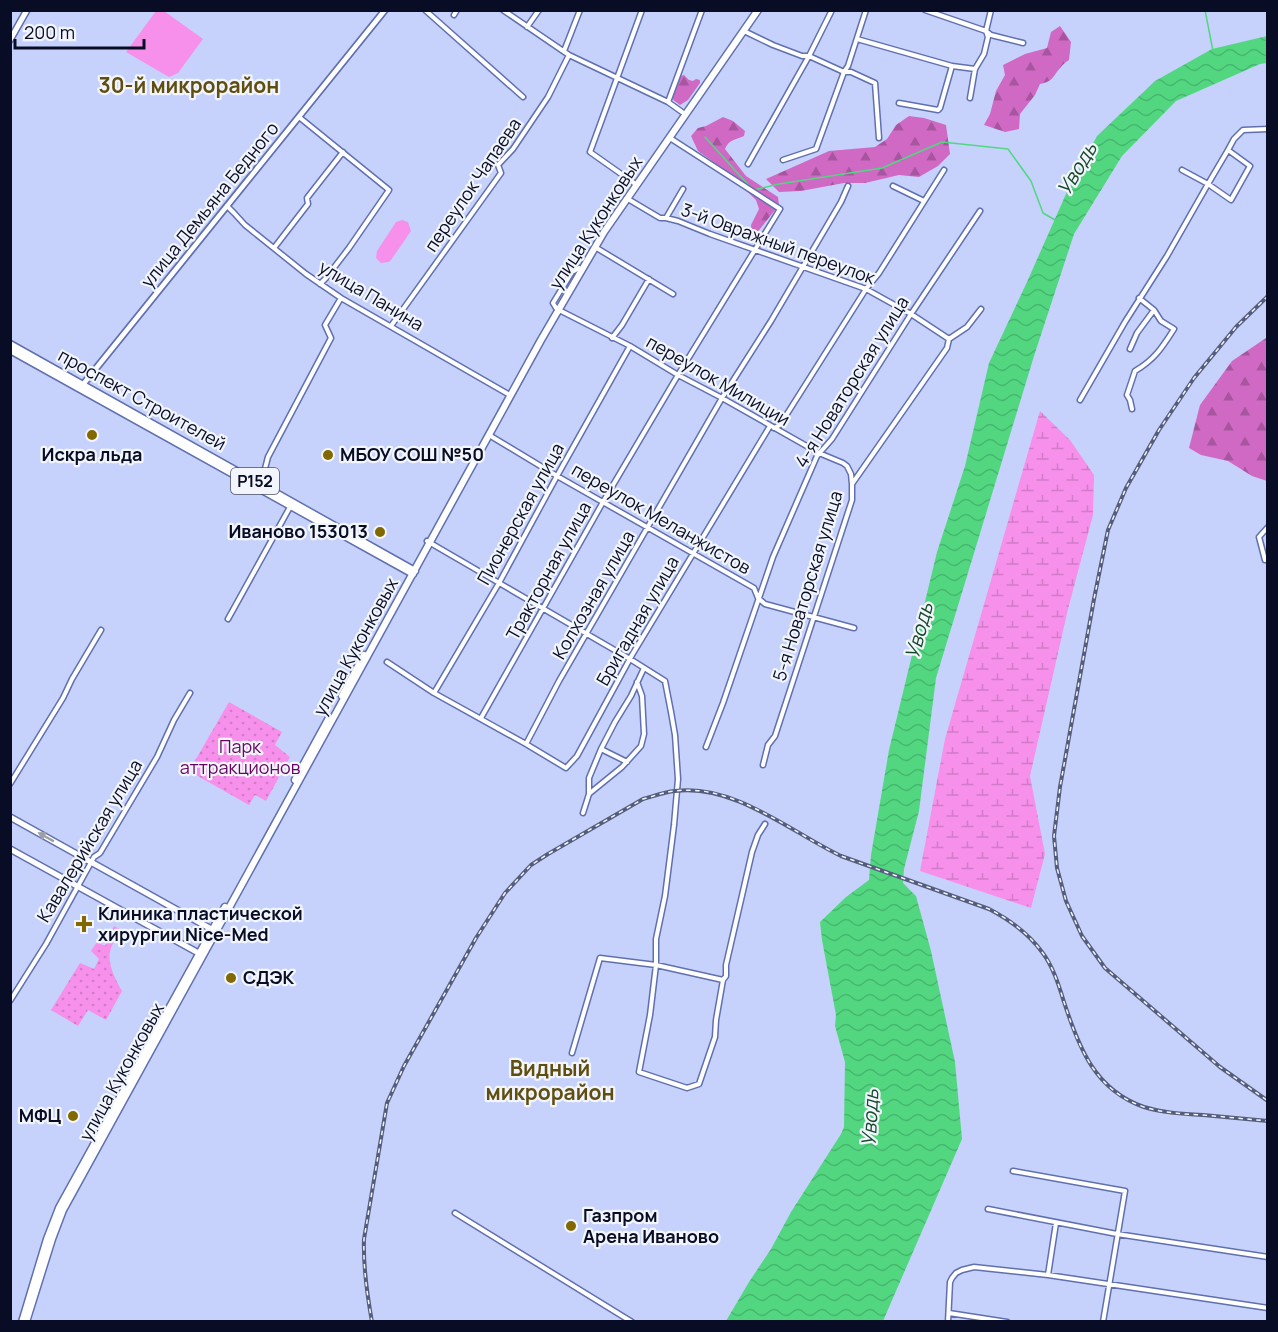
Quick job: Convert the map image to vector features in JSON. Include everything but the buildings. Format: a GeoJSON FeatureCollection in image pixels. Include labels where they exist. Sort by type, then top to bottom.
{"type":"FeatureCollection","features":[{"type":"Feature","properties":{"kind":"main road"},"geometry":{"type":"LineString","coordinates":[[10,40],[27,10]]}},
{"type":"Feature","properties":{"kind":"main road","name":"улица Куконковых"},"geometry":{"type":"LineString","coordinates":[[557,309],[627,198],[744,31],[756,10]]}},
{"type":"Feature","properties":{"kind":"main road","name":"улица Куконковых"},"geometry":{"type":"LineString","coordinates":[[24,1320],[31,1306],[63,1210],[579,268],[682,112],[756,10]]}},
{"type":"Feature","properties":{"kind":"main road","name":"проспект Строителей"},"geometry":{"type":"LineString","coordinates":[[10,344],[81,387]]}},
{"type":"Feature","properties":{"kind":"main road","name":"проспект Строителей"},"geometry":{"type":"LineString","coordinates":[[10,350],[81,387],[412,572]]}},
{"type":"Feature","properties":{"kind":"main road","name":"улица Куконковых"},"geometry":{"type":"LineString","coordinates":[[428,542],[510,395]]}},
{"type":"Feature","properties":{"kind":"main road","name":"улица Куконковых"},"geometry":{"type":"LineString","coordinates":[[208,944],[342,699]]}},
{"type":"Feature","properties":{"kind":"main road"},"geometry":{"type":"LineString","coordinates":[[10,817],[202,924],[212,933]]}},
{"type":"Feature","properties":{"kind":"main road"},"geometry":{"type":"LineString","coordinates":[[10,849],[202,955]]}},
{"type":"Feature","properties":{"kind":"main road","name":"улица Куконковых"},"geometry":{"type":"LineString","coordinates":[[24,1320],[47,1239],[59,1208],[202,955]]}},
{"type":"Feature","properties":{"kind":"main road"},"geometry":{"type":"LineString","coordinates":[[31,1306],[34,1322]]}},
{"type":"Feature","properties":{"kind":"street","name":"улица Демьяна Бедного"},"geometry":{"type":"LineString","coordinates":[[81,387],[385,10]]}},
{"type":"Feature","properties":{"kind":"street"},"geometry":{"type":"LineString","coordinates":[[425,10],[524,97]]}},
{"type":"Feature","properties":{"kind":"street"},"geometry":{"type":"LineString","coordinates":[[454,15],[458,10]]}},
{"type":"Feature","properties":{"kind":"street"},"geometry":{"type":"LineString","coordinates":[[503,10],[570,55],[668,102],[682,112]]}},
{"type":"Feature","properties":{"kind":"street"},"geometry":{"type":"LineString","coordinates":[[526,27],[539,10]]}},
{"type":"Feature","properties":{"kind":"street"},"geometry":{"type":"LineString","coordinates":[[564,51],[580,10]]}},
{"type":"Feature","properties":{"kind":"street"},"geometry":{"type":"LineString","coordinates":[[634,183],[590,152],[642,10]]}},
{"type":"Feature","properties":{"kind":"street"},"geometry":{"type":"LineString","coordinates":[[668,102],[702,10]]}},
{"type":"Feature","properties":{"kind":"street"},"geometry":{"type":"LineString","coordinates":[[748,164],[809,56],[832,10]]}},
{"type":"Feature","properties":{"kind":"street"},"geometry":{"type":"LineString","coordinates":[[783,160],[816,149],[848,66],[866,10]]}},
{"type":"Feature","properties":{"kind":"street"},"geometry":{"type":"LineString","coordinates":[[925,10],[1023,43]]}},
{"type":"Feature","properties":{"kind":"street"},"geometry":{"type":"LineString","coordinates":[[970,98],[975,69],[984,54],[988,38],[986,31],[991,10]]}},
{"type":"Feature","properties":{"kind":"street"},"geometry":{"type":"LineString","coordinates":[[744,31],[773,45],[802,56],[809,56],[875,83],[879,138]]}},
{"type":"Feature","properties":{"kind":"street"},"geometry":{"type":"LineString","coordinates":[[857,39],[952,66],[975,69]]}},
{"type":"Feature","properties":{"kind":"street","name":"переулок Чапаева"},"geometry":{"type":"LineString","coordinates":[[392,326],[501,173],[498,165],[513,149],[549,98],[570,55]]}},
{"type":"Feature","properties":{"kind":"street"},"geometry":{"type":"LineString","coordinates":[[900,103],[938,111],[952,66]]}},
{"type":"Feature","properties":{"kind":"street"},"geometry":{"type":"LineString","coordinates":[[299,117],[389,190],[349,248],[320,284]]}},
{"type":"Feature","properties":{"kind":"street"},"geometry":{"type":"LineString","coordinates":[[1080,400],[1234,139],[1243,130],[1268,129]]}},
{"type":"Feature","properties":{"kind":"street","name":"Тракторная улица"},"geometry":{"type":"LineString","coordinates":[[481,718],[603,502],[780,209],[669,138]]}},
{"type":"Feature","properties":{"kind":"street"},"geometry":{"type":"LineString","coordinates":[[1182,170],[1231,200],[1250,165],[1228,150]]}},
{"type":"Feature","properties":{"kind":"street"},"geometry":{"type":"LineString","coordinates":[[274,248],[308,204],[307,198],[343,152]]}},
{"type":"Feature","properties":{"kind":"street","name":"Бригадная улица"},"geometry":{"type":"LineString","coordinates":[[526,744],[567,768],[577,756],[630,659],[693,553],[772,427],[780,425],[944,170]]}},
{"type":"Feature","properties":{"kind":"street","name":"Колхозная улица"},"geometry":{"type":"LineString","coordinates":[[526,744],[559,681],[723,398],[841,202],[848,186]]}},
{"type":"Feature","properties":{"kind":"street"},"geometry":{"type":"LineString","coordinates":[[893,186],[924,201]]}},
{"type":"Feature","properties":{"kind":"street"},"geometry":{"type":"LineString","coordinates":[[666,218],[683,189]]}},
{"type":"Feature","properties":{"kind":"street","name":"3-й Овражный переулок"},"geometry":{"type":"LineString","coordinates":[[627,198],[660,218],[678,221],[866,289],[950,339]]}},
{"type":"Feature","properties":{"kind":"street","name":"улица Панина"},"geometry":{"type":"LineString","coordinates":[[227,207],[244,225],[341,298],[510,395]]}},
{"type":"Feature","properties":{"kind":"street","name":"4-я Новаторская улица"},"geometry":{"type":"LineString","coordinates":[[706,747],[773,557],[819,453],[832,439],[980,211]]}},
{"type":"Feature","properties":{"kind":"street"},"geometry":{"type":"LineString","coordinates":[[595,247],[673,294]]}},
{"type":"Feature","properties":{"kind":"street"},"geometry":{"type":"LineString","coordinates":[[612,338],[649,279]]}},
{"type":"Feature","properties":{"kind":"street"},"geometry":{"type":"LineString","coordinates":[[260,487],[268,457],[331,338],[325,325],[341,298]]}},
{"type":"Feature","properties":{"kind":"street"},"geometry":{"type":"LineString","coordinates":[[1132,409],[1127,395],[1135,371],[1159,353],[1174,329],[1161,321],[1154,310],[1139,298]]}},
{"type":"Feature","properties":{"kind":"street","name":"переулок Милиции"},"geometry":{"type":"LineString","coordinates":[[557,309],[630,346],[819,453],[847,466],[852,484]]}},
{"type":"Feature","properties":{"kind":"street","name":"5-я Новаторская улица"},"geometry":{"type":"LineString","coordinates":[[763,765],[768,745],[775,736],[852,500],[852,484],[947,348],[950,339],[967,327],[981,309]]}},
{"type":"Feature","properties":{"kind":"street"},"geometry":{"type":"LineString","coordinates":[[1130,349],[1137,333],[1154,310]]}},
{"type":"Feature","properties":{"kind":"street","name":"Пионерская улица"},"geometry":{"type":"LineString","coordinates":[[434,693],[499,583],[630,346]]}},
{"type":"Feature","properties":{"kind":"street","name":"переулок Меланжистов"},"geometry":{"type":"LineString","coordinates":[[489,435],[754,588],[758,598],[765,604],[854,628]]}},
{"type":"Feature","properties":{"kind":"street"},"geometry":{"type":"LineString","coordinates":[[228,619],[291,505]]}},
{"type":"Feature","properties":{"kind":"street"},"geometry":{"type":"LineString","coordinates":[[1265,560],[1260,537],[1268,527]]}},
{"type":"Feature","properties":{"kind":"street"},"geometry":{"type":"LineString","coordinates":[[428,542],[543,607],[665,681],[675,735],[678,778],[675,825],[665,896],[656,939],[656,965],[650,1015],[639,1072],[687,1088],[699,1084],[715,1037],[723,980],[726,976],[726,965],[752,852],[765,824]]}},
{"type":"Feature","properties":{"kind":"street"},"geometry":{"type":"LineString","coordinates":[[10,784],[63,698],[101,630]]}},
{"type":"Feature","properties":{"kind":"street"},"geometry":{"type":"LineString","coordinates":[[387,662],[434,693],[526,744]]}},
{"type":"Feature","properties":{"kind":"street"},"geometry":{"type":"LineString","coordinates":[[583,813],[589,794],[589,778],[601,749],[644,668]]}},
{"type":"Feature","properties":{"kind":"street"},"geometry":{"type":"LineString","coordinates":[[589,794],[627,762],[641,746],[644,734],[642,696],[637,682]]}},
{"type":"Feature","properties":{"kind":"street","name":"Кавалерийская улица"},"geometry":{"type":"LineString","coordinates":[[10,1001],[46,944],[94,857],[100,853],[157,757],[174,720],[190,693]]}},
{"type":"Feature","properties":{"kind":"street"},"geometry":{"type":"LineString","coordinates":[[601,749],[627,762]]}},
{"type":"Feature","properties":{"kind":"street"},"geometry":{"type":"LineString","coordinates":[[572,1053],[600,958],[656,965],[723,980]]}},
{"type":"Feature","properties":{"kind":"street"},"geometry":{"type":"LineString","coordinates":[[1012,1171],[1125,1191],[1103,1322]]}},
{"type":"Feature","properties":{"kind":"street"},"geometry":{"type":"LineString","coordinates":[[988,1209],[1117,1234],[1268,1257]]}},
{"type":"Feature","properties":{"kind":"street"},"geometry":{"type":"LineString","coordinates":[[455,1213],[632,1322]]}},
{"type":"Feature","properties":{"kind":"street"},"geometry":{"type":"LineString","coordinates":[[1048,1275],[1056,1223]]}},
{"type":"Feature","properties":{"kind":"street"},"geometry":{"type":"LineString","coordinates":[[948,1322],[950,1282],[956,1273],[974,1267],[1048,1275],[1268,1308]]}},
{"type":"Feature","properties":{"kind":"street"},"geometry":{"type":"LineString","coordinates":[[949,1312],[1007,1322]]}},
{"type":"Feature","properties":{"kind":"green space"},"geometry":{"type":"Polygon","coordinates":[[[156,11],[164,11],[203,39],[178,73],[169,77],[126,52],[156,11]]]}},
{"type":"Feature","properties":{"kind":"green space"},"geometry":{"type":"Polygon","coordinates":[[[1060,26],[1071,42],[1069,60],[1050,80],[1040,84],[1035,95],[1020,114],[1019,129],[1005,132],[984,125],[990,114],[996,91],[1005,75],[1003,65],[1025,54],[1047,48],[1051,32],[1060,26]]]}},
{"type":"Feature","properties":{"kind":"green space"},"geometry":{"type":"Polygon","coordinates":[[[684,75],[689,80],[700,80],[700,83],[688,100],[680,105],[672,99],[680,76],[684,75]]]}},
{"type":"Feature","properties":{"kind":"green space"},"geometry":{"type":"Polygon","coordinates":[[[909,116],[946,125],[950,154],[938,166],[919,177],[899,175],[865,183],[844,183],[801,191],[779,192],[766,179],[829,151],[875,147],[887,139],[896,125],[909,116]]]}},
{"type":"Feature","properties":{"kind":"green space"},"geometry":{"type":"Polygon","coordinates":[[[723,117],[733,121],[745,131],[744,136],[731,142],[725,149],[746,176],[778,197],[779,205],[752,239],[751,225],[759,209],[756,200],[726,171],[698,151],[691,136],[698,128],[723,117]]]}},
{"type":"Feature","properties":{"kind":"green space"},"geometry":{"type":"Polygon","coordinates":[[[402,220],[408,222],[411,231],[391,260],[381,263],[376,258],[377,251],[396,222],[402,220]]]}},
{"type":"Feature","properties":{"kind":"green space"},"geometry":{"type":"Polygon","coordinates":[[[1268,338],[1267,481],[1252,476],[1228,461],[1201,455],[1189,448],[1200,405],[1232,361],[1268,338]]]}},
{"type":"Feature","properties":{"kind":"green space"},"geometry":{"type":"Polygon","coordinates":[[[1040,411],[1070,440],[1094,475],[1093,515],[1068,609],[1030,776],[1045,854],[1031,908],[920,871],[945,739],[1040,411]]]}},
{"type":"Feature","properties":{"kind":"green space","name":"Парк аттракционов"},"geometry":{"type":"Polygon","coordinates":[[[229,702],[282,732],[275,745],[290,757],[266,801],[255,795],[249,805],[189,771],[229,702]]]}},
{"type":"Feature","properties":{"kind":"green space"},"geometry":{"type":"Polygon","coordinates":[[[114,926],[121,930],[112,946],[110,965],[122,991],[106,1020],[88,1010],[78,1026],[51,1010],[80,963],[94,969],[99,959],[91,951],[97,942],[105,946],[114,926]]]}},
{"type":"Feature","properties":{"kind":"water","name":"Уводь"},"geometry":{"type":"Polygon","coordinates":[[[1267,36],[1267,63],[1176,101],[1122,156],[1074,234],[1034,356],[936,678],[919,811],[904,869],[903,883],[916,896],[931,951],[955,1062],[962,1139],[883,1321],[726,1321],[844,1127],[845,1062],[835,1026],[836,1015],[820,922],[846,897],[869,880],[871,855],[889,750],[937,552],[965,466],[989,363],[1066,194],[1097,136],[1155,81],[1212,49],[1267,36]]]}},
{"type":"Feature","properties":{"kind":"waterway"},"geometry":{"type":"LineString","coordinates":[[1205,10],[1213,51]]}},
{"type":"Feature","properties":{"kind":"waterway"},"geometry":{"type":"LineString","coordinates":[[705,137],[751,188]]}},
{"type":"Feature","properties":{"kind":"waterway"},"geometry":{"type":"LineString","coordinates":[[754,190],[882,168],[942,142],[1008,149],[1031,181],[1043,213],[1055,220]]}},
{"type":"Feature","properties":{"kind":"railway"},"geometry":{"type":"LineString","coordinates":[[1268,296],[1236,327],[1194,378],[1159,430],[1126,488],[1108,530],[1060,787],[1054,836],[1057,868],[1066,901],[1082,936],[1105,968],[1220,1067],[1268,1101]]}},
{"type":"Feature","properties":{"kind":"railway"},"geometry":{"type":"LineString","coordinates":[[372,1322],[364,1260],[364,1239],[387,1103],[404,1066],[476,938],[505,893],[531,865],[643,799],[667,792],[697,791],[718,794],[740,802],[841,856],[997,913],[1025,933],[1046,958],[1083,1051],[1091,1065],[1113,1090],[1144,1107],[1159,1111],[1268,1121]]}},
{"type":"Feature","properties":{"kind":"place","name":"Искра льда"},"geometry":{"type":"Point","coordinates":[92,435]}},
{"type":"Feature","properties":{"kind":"place","name":"МБОУ СОШ №50"},"geometry":{"type":"Point","coordinates":[328,455]}},
{"type":"Feature","properties":{"kind":"place","name":"Иваново 153013"},"geometry":{"type":"Point","coordinates":[380,532]}},
{"type":"Feature","properties":{"kind":"place","name":"Клиника пластической хирургии Nice-Med"},"geometry":{"type":"Point","coordinates":[84,924]}},
{"type":"Feature","properties":{"kind":"place","name":"СДЭК"},"geometry":{"type":"Point","coordinates":[231,978]}},
{"type":"Feature","properties":{"kind":"place","name":"МФЦ"},"geometry":{"type":"Point","coordinates":[73,1116]}},
{"type":"Feature","properties":{"kind":"place","name":"Газпром Арена Иваново"},"geometry":{"type":"Point","coordinates":[571,1226]}},
{"type":"Feature","properties":{"kind":"district","name":"30-й микрорайон"},"geometry":{"type":"Point","coordinates":[189,86]}},
{"type":"Feature","properties":{"kind":"district","name":"Видный микрорайон"},"geometry":{"type":"Point","coordinates":[550,1081]}}]}
